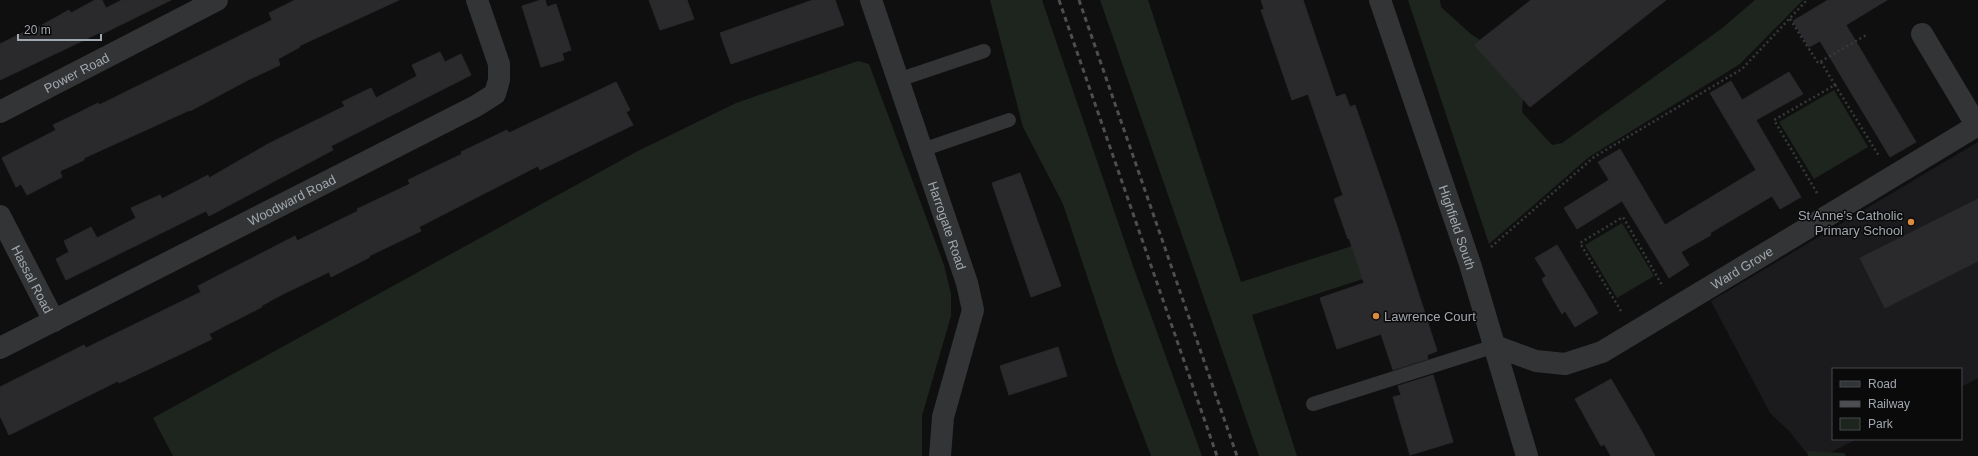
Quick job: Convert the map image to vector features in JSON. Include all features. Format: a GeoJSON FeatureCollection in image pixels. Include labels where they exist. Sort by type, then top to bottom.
{"type":"FeatureCollection","features":[{"type":"Feature","properties":{"kind":"street","name":"Power Road"},"geometry":{"type":"LineString","coordinates":[[0,112],[217,0]]}},
{"type":"Feature","properties":{"kind":"street","name":"Woodward Road"},"geometry":{"type":"LineString","coordinates":[[0,348],[469,110],[495,94],[500,80],[499,64],[477,0]]}},
{"type":"Feature","properties":{"kind":"street","name":"Harrogate Road"},"geometry":{"type":"LineString","coordinates":[[871,0],[967,283],[973,310],[943,417],[940,456]]}},
{"type":"Feature","properties":{"kind":"street","name":"Highfield South"},"geometry":{"type":"LineString","coordinates":[[1380,0],[1470,264],[1527,456]]}},
{"type":"Feature","properties":{"kind":"street","name":"Ward Grove"},"geometry":{"type":"LineString","coordinates":[[1495,346],[1536,361],[1565,364],[1602,352],[1977,126],[1922,34]]}},
{"type":"Feature","properties":{"kind":"street","name":"Hassal Road"},"geometry":{"type":"LineString","coordinates":[[0,216],[54,321]]}},
{"type":"Feature","properties":{"kind":"lane"},"geometry":{"type":"LineString","coordinates":[[898,80],[984,51]]}},
{"type":"Feature","properties":{"kind":"lane"},"geometry":{"type":"LineString","coordinates":[[922,150],[1009,120]]}},
{"type":"Feature","properties":{"kind":"lane"},"geometry":{"type":"LineString","coordinates":[[1313,404],[1495,346]]}},
{"type":"Feature","properties":{"kind":"path"},"geometry":{"type":"LineString","coordinates":[[1470,264],[1503,238],[1594,157],[1742,69],[1807,0]]}},
{"type":"Feature","properties":{"kind":"path"},"geometry":{"type":"LineString","coordinates":[[1790,19],[1818,63],[1821,62],[1892,178]]}},
{"type":"Feature","properties":{"kind":"path"},"geometry":{"type":"LineString","coordinates":[[1821,62],[1868,34]]}},
{"type":"Feature","properties":{"kind":"path"},"geometry":{"type":"LineString","coordinates":[[1829,215],[1774,120],[1835,85]]}},
{"type":"Feature","properties":{"kind":"path"},"geometry":{"type":"LineString","coordinates":[[1634,333],[1580,243],[1623,217],[1675,308]]}},
{"type":"Feature","properties":{"kind":"shaded area","name":"St Anne's Catholic Primary School"},"geometry":{"type":"Polygon","coordinates":[[[1978,142],[1978,378],[1962,386],[1962,368],[1832,368],[1832,440],[1855,440],[1824,456],[1809,456],[1790,432],[1770,413],[1711,301],[1978,142]]]}},
{"type":"Feature","properties":{"kind":"green space"},"geometry":{"type":"Polygon","coordinates":[[[990,0],[1042,0],[1133,266],[1202,456],[1151,456],[1117,366],[1063,204],[1023,127],[990,0]]]}},
{"type":"Feature","properties":{"kind":"green space"},"geometry":{"type":"Polygon","coordinates":[[[1100,0],[1148,0],[1241,282],[1352,246],[1363,279],[1252,315],[1297,456],[1259,456],[1100,0]]]}},
{"type":"Feature","properties":{"kind":"green space"},"geometry":{"type":"Polygon","coordinates":[[[1408,0],[1440,0],[1441,7],[1471,34],[1503,55],[1523,97],[1522,112],[1552,145],[1562,143],[1721,29],[1755,0],[1803,0],[1740,64],[1589,157],[1489,244],[1408,0]]]}},
{"type":"Feature","properties":{"kind":"green space"},"geometry":{"type":"Polygon","coordinates":[[[858,61],[869,64],[944,265],[951,294],[951,316],[922,416],[922,456],[173,456],[153,418],[638,151],[736,103],[858,61]]]}},
{"type":"Feature","properties":{"kind":"green space"},"geometry":{"type":"Polygon","coordinates":[[[1834,90],[1868,147],[1814,179],[1779,122],[1834,90]]]}},
{"type":"Feature","properties":{"kind":"green space"},"geometry":{"type":"Polygon","coordinates":[[[1622,223],[1654,276],[1617,298],[1585,245],[1622,223]]]}},
{"type":"Feature","properties":{"kind":"green space"},"geometry":{"type":"Polygon","coordinates":[[[1807,451],[1844,453],[1846,456],[1808,456],[1807,451]]]}},
{"type":"Feature","properties":{"kind":"building"},"geometry":{"type":"Polygon","coordinates":[[[95,0],[102,0],[106,8],[122,0],[171,0],[102,34],[101,32],[0,80],[0,44],[34,27],[35,29],[69,10],[71,13],[95,0]]]}},
{"type":"Feature","properties":{"kind":"building"},"geometry":{"type":"Polygon","coordinates":[[[295,0],[399,0],[299,46],[300,47],[278,59],[280,65],[248,80],[190,111],[84,158],[84,160],[60,171],[62,177],[27,195],[21,184],[16,187],[2,158],[56,130],[53,125],[98,103],[99,105],[272,20],[269,13],[295,0]]]}},
{"type":"Feature","properties":{"kind":"building"},"geometry":{"type":"Polygon","coordinates":[[[545,0],[547,7],[556,4],[571,50],[562,53],[564,60],[541,67],[522,6],[545,0]]]}},
{"type":"Feature","properties":{"kind":"building"},"geometry":{"type":"Polygon","coordinates":[[[649,0],[687,0],[694,19],[660,30],[649,0]]]}},
{"type":"Feature","properties":{"kind":"building"},"geometry":{"type":"Polygon","coordinates":[[[813,0],[835,0],[844,25],[731,64],[720,33],[813,0]]]}},
{"type":"Feature","properties":{"kind":"building"},"geometry":{"type":"Polygon","coordinates":[[[1261,0],[1303,0],[1336,97],[1345,94],[1350,107],[1355,105],[1397,226],[1437,351],[1427,355],[1428,359],[1393,370],[1381,334],[1337,349],[1320,298],[1364,283],[1334,199],[1343,195],[1308,94],[1292,100],[1261,10],[1264,9],[1261,0]]]}},
{"type":"Feature","properties":{"kind":"building"},"geometry":{"type":"Polygon","coordinates":[[[1531,0],[1666,0],[1530,107],[1474,45],[1531,0]]]}},
{"type":"Feature","properties":{"kind":"building"},"geometry":{"type":"Polygon","coordinates":[[[1828,0],[1887,0],[1846,25],[1916,142],[1890,157],[1820,41],[1809,47],[1793,21],[1828,0]]]}},
{"type":"Feature","properties":{"kind":"building"},"geometry":{"type":"Polygon","coordinates":[[[440,52],[445,62],[461,54],[471,75],[331,146],[333,150],[209,216],[206,211],[66,280],[56,259],[69,252],[64,241],[91,227],[97,238],[136,218],[131,208],[160,195],[162,199],[208,175],[209,178],[268,144],[345,106],[342,102],[371,88],[376,98],[417,76],[412,65],[440,52]]]}},
{"type":"Feature","properties":{"kind":"building"},"geometry":{"type":"Polygon","coordinates":[[[1789,72],[1803,94],[1756,120],[1801,197],[1780,209],[1772,196],[1710,233],[1711,235],[1681,252],[1689,265],[1669,278],[1622,201],[1577,229],[1564,208],[1609,180],[1598,162],[1620,149],[1665,225],[1756,170],[1710,93],[1731,81],[1742,100],[1789,72]]]}},
{"type":"Feature","properties":{"kind":"building"},"geometry":{"type":"Polygon","coordinates":[[[616,82],[630,110],[626,112],[633,125],[540,170],[538,166],[419,227],[421,231],[369,256],[370,257],[331,277],[329,272],[283,294],[261,306],[262,307],[209,334],[212,339],[119,383],[118,381],[9,435],[0,416],[0,387],[84,345],[86,348],[201,292],[198,286],[295,236],[297,241],[358,211],[357,209],[410,184],[408,180],[462,154],[461,152],[507,130],[509,133],[616,82]]]}},
{"type":"Feature","properties":{"kind":"building"},"geometry":{"type":"Polygon","coordinates":[[[1020,173],[1061,286],[1031,297],[992,183],[1020,173]]]}},
{"type":"Feature","properties":{"kind":"building"},"geometry":{"type":"Polygon","coordinates":[[[1978,199],[1978,261],[1885,308],[1860,258],[1978,199]]]}},
{"type":"Feature","properties":{"kind":"building"},"geometry":{"type":"Polygon","coordinates":[[[1557,245],[1598,313],[1575,327],[1565,311],[1562,314],[1545,285],[1542,279],[1546,276],[1535,258],[1557,245]]]}},
{"type":"Feature","properties":{"kind":"building"},"geometry":{"type":"Polygon","coordinates":[[[1058,347],[1067,376],[1009,395],[1000,366],[1058,347]]]}},
{"type":"Feature","properties":{"kind":"building"},"geometry":{"type":"Polygon","coordinates":[[[1433,375],[1453,442],[1410,455],[1393,397],[1401,395],[1398,386],[1433,375]]]}},
{"type":"Feature","properties":{"kind":"building"},"geometry":{"type":"Polygon","coordinates":[[[1611,379],[1655,456],[1611,456],[1604,444],[1601,446],[1575,399],[1611,379]]]}},
{"type":"Feature","properties":{"kind":"railway"},"geometry":{"type":"LineString","coordinates":[[1059,0],[1217,456]]}},
{"type":"Feature","properties":{"kind":"railway"},"geometry":{"type":"LineString","coordinates":[[1079,0],[1237,456]]}},
{"type":"Feature","properties":{"kind":"place","name":"St Anne's Catholic Primary School"},"geometry":{"type":"Point","coordinates":[1911,222]}},
{"type":"Feature","properties":{"kind":"place","name":"Lawrence Court"},"geometry":{"type":"Point","coordinates":[1376,316]}}]}
